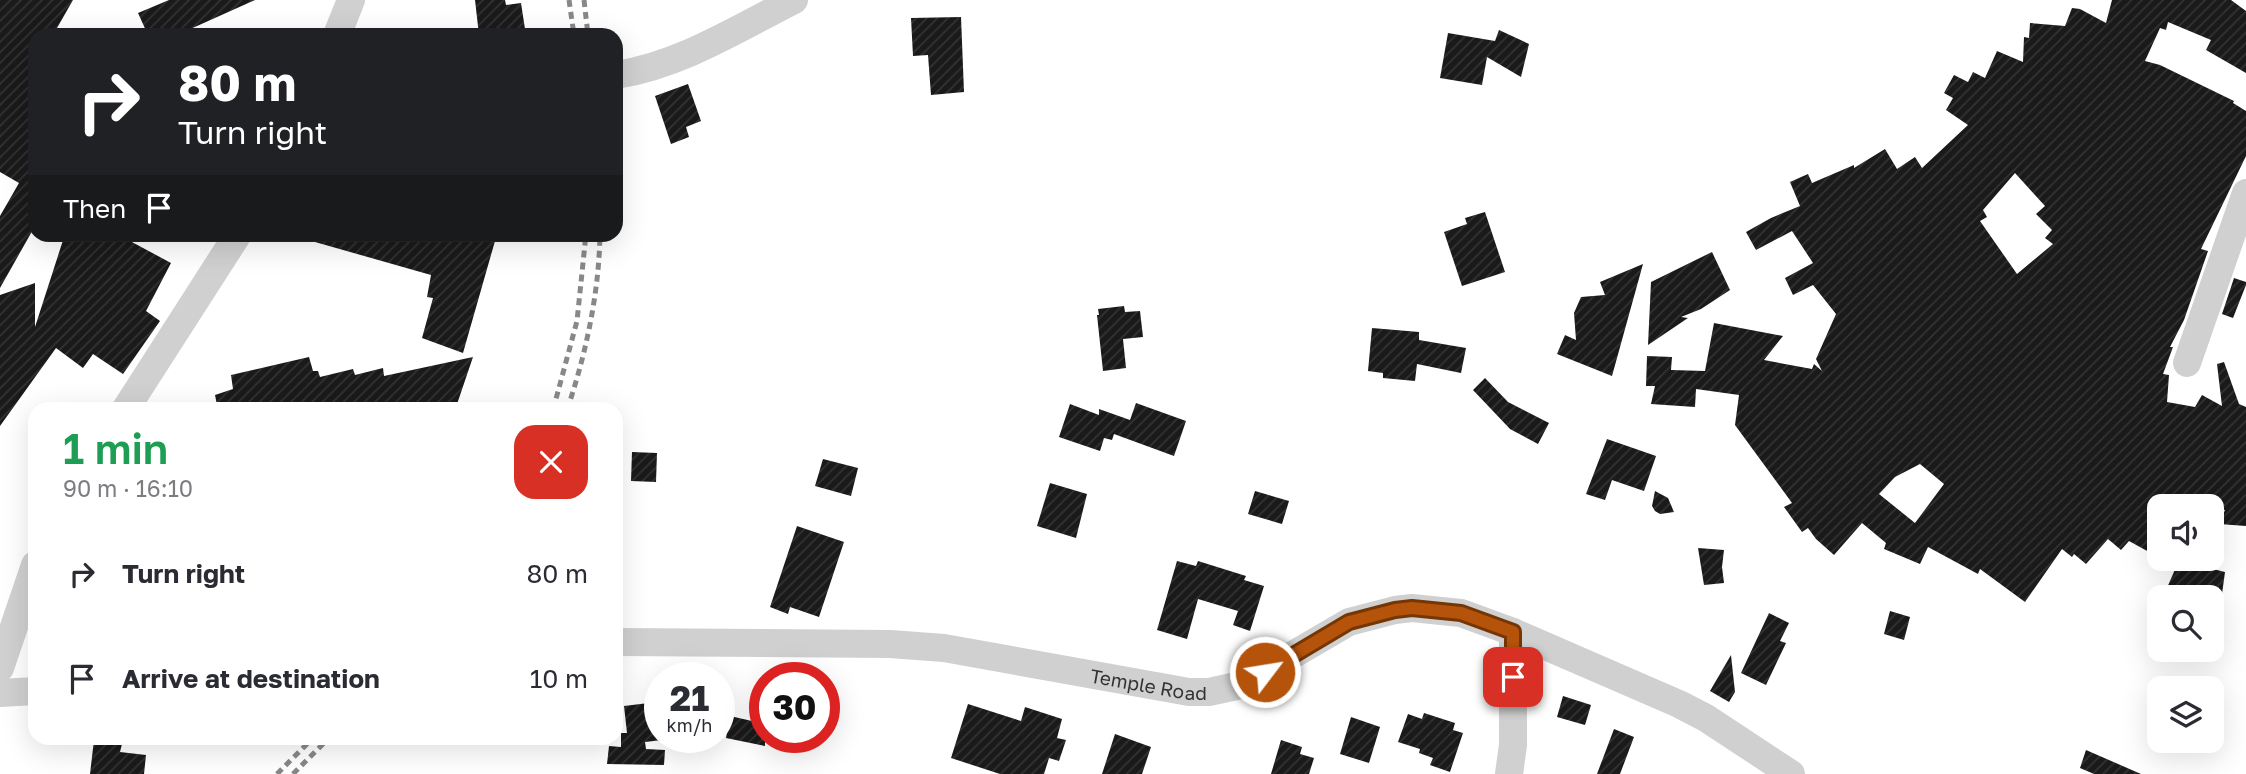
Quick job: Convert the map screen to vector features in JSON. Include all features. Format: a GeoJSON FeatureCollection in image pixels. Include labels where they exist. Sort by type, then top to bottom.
{"type":"FeatureCollection","features":[{"type":"Feature","properties":{"kind":"street"},"geometry":{"type":"LineString","coordinates":[[340,28],[351,0]]}},
{"type":"Feature","properties":{"kind":"street"},"geometry":{"type":"LineString","coordinates":[[623,74],[653,68],[679,58],[794,0]]}},
{"type":"Feature","properties":{"kind":"street"},"geometry":{"type":"LineString","coordinates":[[2187,363],[2246,193]]}},
{"type":"Feature","properties":{"kind":"street"},"geometry":{"type":"LineString","coordinates":[[130,402],[233,242]]}},
{"type":"Feature","properties":{"kind":"street"},"geometry":{"type":"LineString","coordinates":[[0,668],[28,586]]}},
{"type":"Feature","properties":{"kind":"street","name":"Temple Road"},"geometry":{"type":"LineString","coordinates":[[623,642],[890,644],[930,647],[1189,692],[1209,692],[1241,685],[1349,622],[1412,608],[1461,613],[1513,632],[1679,704],[1716,724],[1791,774]]}},
{"type":"Feature","properties":{"kind":"street"},"geometry":{"type":"LineString","coordinates":[[1509,774],[1513,745],[1513,632]]}},
{"type":"Feature","properties":{"kind":"street"},"geometry":{"type":"LineString","coordinates":[[0,693],[28,691]]}},
{"type":"Feature","properties":{"kind":"building"},"geometry":{"type":"Polygon","coordinates":[[[0,0],[73,0],[57,28],[28,28],[28,238],[0,288],[0,216],[19,183],[0,172],[0,0]]]}},
{"type":"Feature","properties":{"kind":"building"},"geometry":{"type":"Polygon","coordinates":[[[169,0],[255,0],[193,28],[145,28],[138,13],[169,0]]]}},
{"type":"Feature","properties":{"kind":"building"},"geometry":{"type":"Polygon","coordinates":[[[475,0],[505,0],[506,5],[521,3],[525,28],[478,28],[475,0]]]}},
{"type":"Feature","properties":{"kind":"building"},"geometry":{"type":"Polygon","coordinates":[[[2112,0],[2231,0],[2246,11],[2246,73],[2206,50],[2211,40],[2168,22],[2166,30],[2160,28],[2145,61],[2160,65],[2234,101],[2233,103],[2246,111],[2246,156],[2201,249],[2208,251],[2184,320],[2170,347],[2173,347],[2163,374],[2169,375],[2167,402],[2195,407],[2202,395],[2222,406],[2217,364],[2224,362],[2239,404],[2246,407],[2246,526],[2224,524],[2224,494],[2147,494],[2147,551],[2129,541],[2121,550],[2108,539],[2086,564],[2074,554],[2072,557],[2062,549],[2025,602],[1980,569],[1978,574],[1928,547],[1920,564],[1884,549],[1886,543],[1862,523],[1834,555],[1808,528],[1802,532],[1784,507],[1792,503],[1735,425],[1739,395],[1696,389],[1695,407],[1651,404],[1655,386],[1646,386],[1647,356],[1672,357],[1671,370],[1705,371],[1714,323],[1783,336],[1764,360],[1812,369],[1814,364],[1822,371],[1816,359],[1836,314],[1813,285],[1793,295],[1785,278],[1813,263],[1792,231],[1756,250],[1746,232],[1800,206],[1790,182],[1808,174],[1812,183],[1854,165],[1854,168],[1885,149],[1897,169],[1915,157],[1922,168],[1968,125],[1946,110],[1953,98],[1944,93],[1954,75],[1968,82],[1973,72],[1985,78],[1997,51],[2023,62],[2024,37],[2029,38],[2030,23],[2065,26],[2072,8],[2080,9],[2106,23],[2112,0]],[[2015,173],[1983,210],[1987,217],[1980,221],[2017,274],[2053,244],[2045,238],[2052,230],[2036,214],[2045,206],[2015,173]],[[1920,464],[1895,477],[1879,494],[1915,523],[1944,484],[1920,464]]]}},
{"type":"Feature","properties":{"kind":"building"},"geometry":{"type":"Polygon","coordinates":[[[961,17],[964,92],[931,95],[928,55],[913,56],[911,18],[961,17]]]}},
{"type":"Feature","properties":{"kind":"building"},"geometry":{"type":"Polygon","coordinates":[[[1499,30],[1529,44],[1521,77],[1487,57],[1482,85],[1440,78],[1448,33],[1495,41],[1499,30]]]}},
{"type":"Feature","properties":{"kind":"building"},"geometry":{"type":"Polygon","coordinates":[[[688,84],[701,121],[686,127],[689,137],[671,144],[655,96],[688,84]]]}},
{"type":"Feature","properties":{"kind":"building"},"geometry":{"type":"Polygon","coordinates":[[[1485,212],[1505,272],[1462,286],[1444,232],[1467,224],[1465,218],[1485,212]]]}},
{"type":"Feature","properties":{"kind":"building"},"geometry":{"type":"Polygon","coordinates":[[[62,242],[132,242],[171,263],[146,311],[160,321],[123,374],[93,354],[83,368],[56,348],[0,426],[0,295],[35,283],[35,327],[62,242]]]}},
{"type":"Feature","properties":{"kind":"building"},"geometry":{"type":"Polygon","coordinates":[[[315,242],[495,242],[463,353],[422,338],[433,298],[427,297],[431,275],[315,242]]]}},
{"type":"Feature","properties":{"kind":"building"},"geometry":{"type":"Polygon","coordinates":[[[1712,252],[1730,290],[1701,309],[1681,317],[1688,318],[1648,345],[1651,282],[1712,252]]]}},
{"type":"Feature","properties":{"kind":"building"},"geometry":{"type":"Polygon","coordinates":[[[1643,264],[1612,376],[1557,354],[1565,335],[1576,340],[1574,313],[1581,297],[1605,295],[1600,282],[1643,264]]]}},
{"type":"Feature","properties":{"kind":"building"},"geometry":{"type":"Polygon","coordinates":[[[2234,278],[2246,282],[2246,285],[2233,318],[2222,314],[2234,278]]]}},
{"type":"Feature","properties":{"kind":"building"},"geometry":{"type":"Polygon","coordinates":[[[1124,306],[1125,312],[1140,311],[1143,337],[1123,339],[1126,368],[1103,371],[1098,309],[1124,306]]]}},
{"type":"Feature","properties":{"kind":"building"},"geometry":{"type":"Polygon","coordinates":[[[1372,328],[1419,332],[1419,340],[1466,348],[1461,373],[1417,364],[1415,381],[1383,378],[1383,373],[1368,371],[1372,328]]]}},
{"type":"Feature","properties":{"kind":"building"},"geometry":{"type":"Polygon","coordinates":[[[309,357],[313,371],[318,371],[320,377],[353,369],[355,375],[383,368],[384,376],[473,357],[458,402],[216,402],[215,395],[233,389],[231,375],[309,357]]]}},
{"type":"Feature","properties":{"kind":"building"},"geometry":{"type":"Polygon","coordinates":[[[1485,378],[1508,402],[1549,423],[1538,444],[1510,429],[1473,390],[1485,378]]]}},
{"type":"Feature","properties":{"kind":"building"},"geometry":{"type":"Polygon","coordinates":[[[1136,403],[1186,421],[1174,456],[1114,434],[1112,440],[1104,438],[1100,451],[1059,437],[1070,404],[1099,415],[1099,409],[1130,420],[1136,403]]]}},
{"type":"Feature","properties":{"kind":"building"},"geometry":{"type":"Polygon","coordinates":[[[1607,439],[1656,456],[1644,491],[1612,480],[1605,500],[1586,494],[1607,439]]]}},
{"type":"Feature","properties":{"kind":"building"},"geometry":{"type":"Polygon","coordinates":[[[632,452],[657,453],[656,482],[631,481],[632,452]]]}},
{"type":"Feature","properties":{"kind":"building"},"geometry":{"type":"Polygon","coordinates":[[[823,459],[858,468],[851,496],[815,486],[823,459]]]}},
{"type":"Feature","properties":{"kind":"building"},"geometry":{"type":"Polygon","coordinates":[[[1050,483],[1087,494],[1076,538],[1037,526],[1050,483]]]}},
{"type":"Feature","properties":{"kind":"building"},"geometry":{"type":"Polygon","coordinates":[[[1255,491],[1289,501],[1282,524],[1248,514],[1255,491]]]}},
{"type":"Feature","properties":{"kind":"building"},"geometry":{"type":"Polygon","coordinates":[[[1655,491],[1668,498],[1674,512],[1660,514],[1655,511],[1652,506],[1655,491]]]}},
{"type":"Feature","properties":{"kind":"building"},"geometry":{"type":"Polygon","coordinates":[[[797,526],[844,542],[819,617],[790,607],[788,614],[770,607],[797,526]]]}},
{"type":"Feature","properties":{"kind":"building"},"geometry":{"type":"Polygon","coordinates":[[[1698,548],[1724,550],[1724,583],[1704,585],[1698,548]]]}},
{"type":"Feature","properties":{"kind":"building"},"geometry":{"type":"Polygon","coordinates":[[[1177,561],[1196,566],[1198,561],[1246,576],[1244,580],[1264,586],[1250,631],[1233,625],[1238,611],[1198,599],[1187,639],[1157,630],[1177,561]]]}},
{"type":"Feature","properties":{"kind":"building"},"geometry":{"type":"Polygon","coordinates":[[[2174,571],[2225,572],[2223,585],[2168,585],[2174,571]]]}},
{"type":"Feature","properties":{"kind":"building"},"geometry":{"type":"Polygon","coordinates":[[[1890,611],[1910,617],[1904,640],[1884,634],[1890,611]]]}},
{"type":"Feature","properties":{"kind":"building"},"geometry":{"type":"Polygon","coordinates":[[[1769,613],[1789,623],[1780,641],[1786,643],[1766,685],[1741,673],[1769,613]]]}},
{"type":"Feature","properties":{"kind":"building"},"geometry":{"type":"Polygon","coordinates":[[[1731,655],[1735,692],[1729,702],[1710,691],[1731,655]]]}},
{"type":"Feature","properties":{"kind":"building"},"geometry":{"type":"Polygon","coordinates":[[[1563,696],[1591,705],[1585,725],[1557,717],[1563,696]]]}},
{"type":"Feature","properties":{"kind":"building"},"geometry":{"type":"Polygon","coordinates":[[[644,704],[644,753],[665,753],[664,765],[607,764],[609,746],[621,747],[623,733],[627,733],[624,706],[644,704]]]}},
{"type":"Feature","properties":{"kind":"building"},"geometry":{"type":"Polygon","coordinates":[[[968,704],[1021,721],[1025,707],[1062,719],[1057,738],[1066,740],[1059,761],[1049,758],[1044,774],[1000,774],[951,758],[968,704]]]}},
{"type":"Feature","properties":{"kind":"building"},"geometry":{"type":"Polygon","coordinates":[[[1424,713],[1455,723],[1453,730],[1463,733],[1450,772],[1430,765],[1433,758],[1419,753],[1420,749],[1398,742],[1408,714],[1422,719],[1424,713]]]}},
{"type":"Feature","properties":{"kind":"building"},"geometry":{"type":"Polygon","coordinates":[[[735,717],[749,720],[749,743],[735,740],[735,717]]]}},
{"type":"Feature","properties":{"kind":"building"},"geometry":{"type":"Polygon","coordinates":[[[1351,717],[1380,727],[1369,763],[1340,754],[1351,717]]]}},
{"type":"Feature","properties":{"kind":"building"},"geometry":{"type":"Polygon","coordinates":[[[1614,729],[1634,737],[1620,774],[1597,774],[1614,729]]]}},
{"type":"Feature","properties":{"kind":"building"},"geometry":{"type":"Polygon","coordinates":[[[1115,734],[1151,747],[1142,774],[1102,774],[1115,734]]]}},
{"type":"Feature","properties":{"kind":"building"},"geometry":{"type":"Polygon","coordinates":[[[1281,740],[1302,747],[1300,754],[1314,758],[1309,774],[1271,774],[1281,740]]]}},
{"type":"Feature","properties":{"kind":"building"},"geometry":{"type":"Polygon","coordinates":[[[93,745],[122,745],[120,752],[146,755],[144,774],[90,774],[93,745]]]}},
{"type":"Feature","properties":{"kind":"building"},"geometry":{"type":"Polygon","coordinates":[[[2086,750],[2141,774],[2094,774],[2080,768],[2086,750]]]}},
{"type":"Feature","properties":{"kind":"railway"},"geometry":{"type":"LineString","coordinates":[[569,0],[573,28]]}},
{"type":"Feature","properties":{"kind":"railway"},"geometry":{"type":"LineString","coordinates":[[584,0],[587,28]]}},
{"type":"Feature","properties":{"kind":"railway"},"geometry":{"type":"LineString","coordinates":[[555,402],[577,321],[585,242]]}},
{"type":"Feature","properties":{"kind":"railway"},"geometry":{"type":"LineString","coordinates":[[569,402],[590,323],[599,242]]}},
{"type":"Feature","properties":{"kind":"railway"},"geometry":{"type":"LineString","coordinates":[[277,774],[306,745]]}},
{"type":"Feature","properties":{"kind":"railway"},"geometry":{"type":"LineString","coordinates":[[293,774],[322,745]]}},
{"type":"Feature","properties":{"kind":"route"},"geometry":{"type":"LineString","coordinates":[[1265,672],[1349,622],[1412,608],[1461,613],[1513,632],[1513,677]]}}]}
